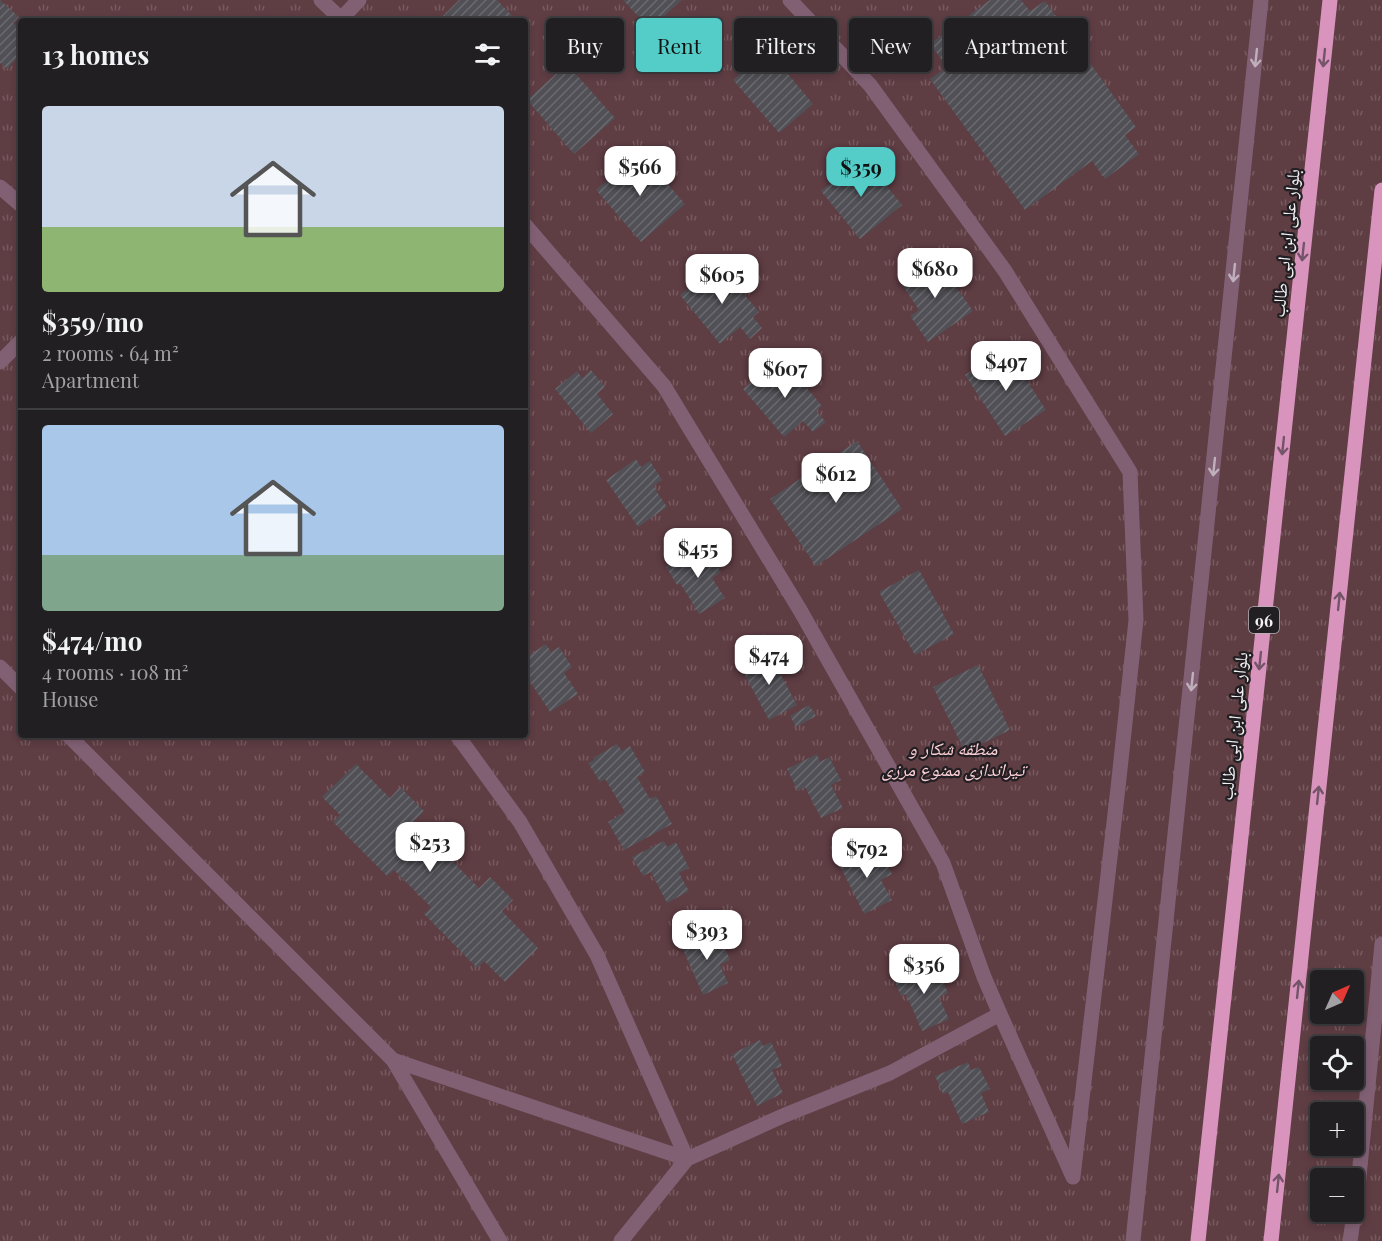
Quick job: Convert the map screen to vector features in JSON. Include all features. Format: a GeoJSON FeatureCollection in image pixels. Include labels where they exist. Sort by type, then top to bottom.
{"type":"FeatureCollection","features":[{"type":"Feature","properties":{"kind":"main road","name":"بلوار علی ابن ابی طالب"},"geometry":{"type":"LineString","coordinates":[[1198,1241],[1330,0]]}},
{"type":"Feature","properties":{"kind":"main road"},"geometry":{"type":"LineString","coordinates":[[1271,1241],[1382,190]]}},
{"type":"Feature","properties":{"kind":"street"},"geometry":{"type":"LineString","coordinates":[[321,0],[339,18]]}},
{"type":"Feature","properties":{"kind":"street"},"geometry":{"type":"LineString","coordinates":[[343,18],[359,0]]}},
{"type":"Feature","properties":{"kind":"street"},"geometry":{"type":"LineString","coordinates":[[528,228],[664,386],[800,610],[943,863],[984,976],[1073,1177],[1119,788],[1136,620],[1130,472],[1005,271],[870,85],[790,0]]}},
{"type":"Feature","properties":{"kind":"street"},"geometry":{"type":"LineString","coordinates":[[1133,1241],[1261,0]]}},
{"type":"Feature","properties":{"kind":"street"},"geometry":{"type":"LineString","coordinates":[[0,187],[18,202]]}},
{"type":"Feature","properties":{"kind":"street"},"geometry":{"type":"LineString","coordinates":[[0,362],[18,344]]}},
{"type":"Feature","properties":{"kind":"street"},"geometry":{"type":"LineString","coordinates":[[0,666],[18,684]]}},
{"type":"Feature","properties":{"kind":"street"},"geometry":{"type":"LineString","coordinates":[[72,738],[393,1060],[501,1241]]}},
{"type":"Feature","properties":{"kind":"street"},"geometry":{"type":"LineString","coordinates":[[459,738],[520,822],[597,955],[687,1159]]}},
{"type":"Feature","properties":{"kind":"street"},"geometry":{"type":"LineString","coordinates":[[1350,1241],[1358,1187],[1382,944]]}},
{"type":"Feature","properties":{"kind":"street"},"geometry":{"type":"LineString","coordinates":[[621,1241],[687,1159],[785,1115],[890,1073],[1000,1014]]}},
{"type":"Feature","properties":{"kind":"street"},"geometry":{"type":"LineString","coordinates":[[393,1060],[687,1159]]}},
{"type":"Feature","properties":{"kind":"green space","name":"منطقه شکار و تیراندازی ممنوع مرزی"},"geometry":{"type":"Polygon","coordinates":[[[0,0],[1382,0],[1382,1241],[0,1241],[0,0]]]}},
{"type":"Feature","properties":{"kind":"building"},"geometry":{"type":"Polygon","coordinates":[[[0,0],[19,17],[13,23],[18,28],[18,57],[7,69],[0,63],[0,0]]]}},
{"type":"Feature","properties":{"kind":"building"},"geometry":{"type":"Polygon","coordinates":[[[459,0],[497,0],[514,18],[443,18],[459,0]]]}},
{"type":"Feature","properties":{"kind":"building"},"geometry":{"type":"Polygon","coordinates":[[[623,0],[682,0],[662,18],[640,18],[623,0]]]}},
{"type":"Feature","properties":{"kind":"building"},"geometry":{"type":"Polygon","coordinates":[[[990,0],[1021,0],[1030,11],[1045,1],[1057,18],[965,18],[990,0]]]}},
{"type":"Feature","properties":{"kind":"building"},"geometry":{"type":"Polygon","coordinates":[[[944,34],[944,63],[932,47],[932,43],[944,34]]]}},
{"type":"Feature","properties":{"kind":"building"},"geometry":{"type":"Polygon","coordinates":[[[1088,61],[1136,127],[1125,135],[1139,154],[1105,179],[1092,161],[1025,210],[930,79],[944,69],[944,72],[1088,72],[1088,61]]]}},
{"type":"Feature","properties":{"kind":"building"},"geometry":{"type":"Polygon","coordinates":[[[558,72],[574,72],[615,118],[574,154],[528,101],[558,72]]]}},
{"type":"Feature","properties":{"kind":"building"},"geometry":{"type":"Polygon","coordinates":[[[742,72],[786,72],[813,104],[779,133],[733,80],[742,72]]]}},
{"type":"Feature","properties":{"kind":"building"},"geometry":{"type":"Polygon","coordinates":[[[640,152],[685,204],[641,242],[596,190],[640,152]]]}},
{"type":"Feature","properties":{"kind":"building"},"geometry":{"type":"Polygon","coordinates":[[[863,157],[902,205],[860,239],[821,191],[863,157]]]}},
{"type":"Feature","properties":{"kind":"building"},"geometry":{"type":"Polygon","coordinates":[[[935,256],[973,311],[928,342],[910,316],[919,310],[899,280],[935,256]]]}},
{"type":"Feature","properties":{"kind":"building"},"geometry":{"type":"Polygon","coordinates":[[[718,263],[759,312],[753,317],[762,328],[750,339],[740,327],[720,344],[680,295],[718,263]]]}},
{"type":"Feature","properties":{"kind":"building"},"geometry":{"type":"Polygon","coordinates":[[[1006,348],[1046,410],[1005,436],[965,375],[1006,348]]]}},
{"type":"Feature","properties":{"kind":"building"},"geometry":{"type":"Polygon","coordinates":[[[781,357],[822,406],[816,411],[826,422],[813,432],[803,421],[784,437],[743,389],[781,357]]]}},
{"type":"Feature","properties":{"kind":"building"},"geometry":{"type":"Polygon","coordinates":[[[591,370],[605,387],[597,394],[613,414],[591,433],[555,389],[577,371],[582,378],[591,370]]]}},
{"type":"Feature","properties":{"kind":"building"},"geometry":{"type":"Polygon","coordinates":[[[857,441],[902,509],[816,566],[770,499],[857,441]]]}},
{"type":"Feature","properties":{"kind":"building"},"geometry":{"type":"Polygon","coordinates":[[[636,459],[641,467],[650,461],[662,480],[653,486],[667,507],[638,527],[606,480],[636,459]]]}},
{"type":"Feature","properties":{"kind":"building"},"geometry":{"type":"Polygon","coordinates":[[[694,550],[698,556],[707,551],[721,572],[712,578],[725,598],[699,614],[680,583],[677,585],[666,567],[694,550]]]}},
{"type":"Feature","properties":{"kind":"building"},"geometry":{"type":"Polygon","coordinates":[[[919,570],[954,634],[915,655],[879,592],[919,570]]]}},
{"type":"Feature","properties":{"kind":"building"},"geometry":{"type":"Polygon","coordinates":[[[546,644],[551,652],[559,647],[572,667],[564,673],[578,694],[550,712],[528,679],[528,656],[546,644]]]}},
{"type":"Feature","properties":{"kind":"building"},"geometry":{"type":"Polygon","coordinates":[[[769,653],[797,705],[769,720],[741,668],[769,653]]]}},
{"type":"Feature","properties":{"kind":"building"},"geometry":{"type":"Polygon","coordinates":[[[978,665],[1010,730],[965,752],[933,687],[978,665]]]}},
{"type":"Feature","properties":{"kind":"building"},"geometry":{"type":"Polygon","coordinates":[[[809,705],[816,716],[796,727],[790,716],[809,705]]]}},
{"type":"Feature","properties":{"kind":"building"},"geometry":{"type":"Polygon","coordinates":[[[617,744],[622,751],[630,746],[645,772],[637,777],[650,799],[656,796],[672,824],[624,850],[608,822],[625,812],[605,779],[600,782],[588,763],[617,744]]]}},
{"type":"Feature","properties":{"kind":"building"},"geometry":{"type":"Polygon","coordinates":[[[817,754],[820,762],[829,757],[841,780],[831,785],[843,808],[821,818],[805,787],[798,791],[787,769],[817,754]]]}},
{"type":"Feature","properties":{"kind":"building"},"geometry":{"type":"Polygon","coordinates":[[[356,764],[390,798],[400,787],[424,811],[413,822],[479,888],[490,877],[513,900],[502,911],[538,948],[505,982],[484,961],[477,968],[424,914],[431,907],[394,870],[387,876],[333,822],[340,815],[322,797],[356,764]]]}},
{"type":"Feature","properties":{"kind":"building"},"geometry":{"type":"Polygon","coordinates":[[[664,841],[667,847],[676,842],[689,868],[679,873],[689,891],[667,903],[651,872],[643,876],[632,857],[664,841]]]}},
{"type":"Feature","properties":{"kind":"building"},"geometry":{"type":"Polygon","coordinates":[[[866,848],[869,856],[880,851],[892,874],[881,880],[892,900],[864,914],[838,862],[866,848]]]}},
{"type":"Feature","properties":{"kind":"building"},"geometry":{"type":"Polygon","coordinates":[[[705,932],[709,939],[719,935],[730,960],[720,965],[728,983],[703,995],[680,943],[705,932]]]}},
{"type":"Feature","properties":{"kind":"building"},"geometry":{"type":"Polygon","coordinates":[[[924,964],[927,971],[937,967],[948,993],[939,997],[949,1019],[922,1031],[906,994],[901,996],[893,977],[924,964]]]}},
{"type":"Feature","properties":{"kind":"building"},"geometry":{"type":"Polygon","coordinates":[[[760,1040],[763,1046],[771,1042],[782,1066],[772,1070],[783,1093],[757,1106],[732,1054],[760,1040]]]}},
{"type":"Feature","properties":{"kind":"building"},"geometry":{"type":"Polygon","coordinates":[[[968,1062],[971,1070],[979,1067],[990,1089],[981,1093],[989,1112],[962,1124],[948,1092],[943,1094],[935,1076],[968,1062]]]}}]}
